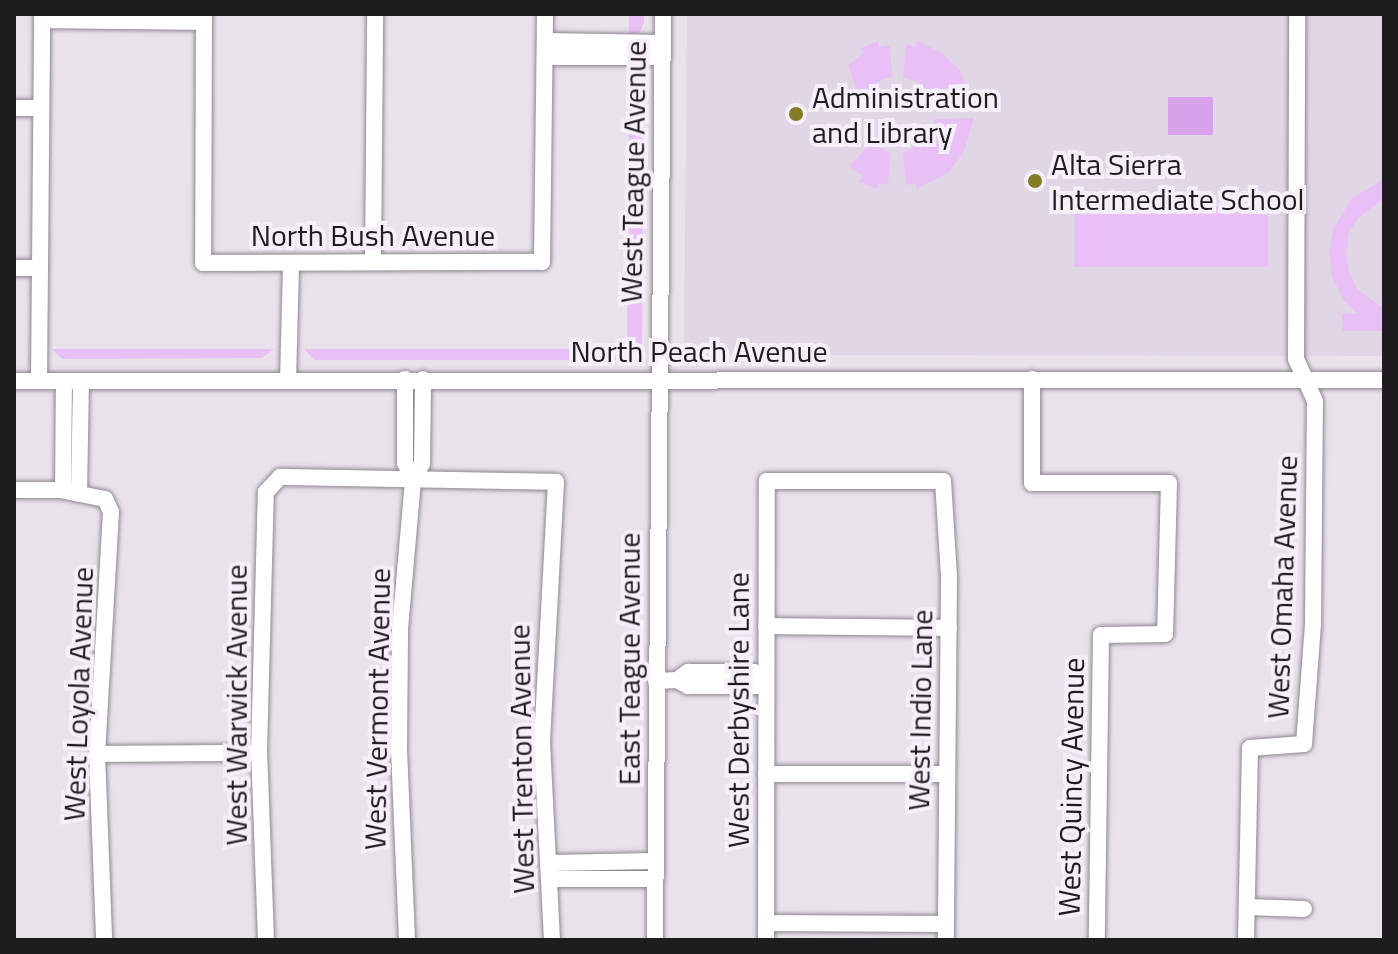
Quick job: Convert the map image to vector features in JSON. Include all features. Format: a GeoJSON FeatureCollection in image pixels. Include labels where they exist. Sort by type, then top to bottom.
{"type":"FeatureCollection","features":[{"type":"Feature","properties":{"kind":"street"},"geometry":{"type":"LineString","coordinates":[[373,262],[375,14]]}},
{"type":"Feature","properties":{"kind":"street"},"geometry":{"type":"LineString","coordinates":[[545,14],[545,49],[662,50]]}},
{"type":"Feature","properties":{"kind":"street","name":"West Teague Avenue"},"geometry":{"type":"LineString","coordinates":[[659,379],[663,14]]}},
{"type":"Feature","properties":{"kind":"street"},"geometry":{"type":"LineString","coordinates":[[1297,14],[1296,359],[1306,380]]}},
{"type":"Feature","properties":{"kind":"street"},"geometry":{"type":"LineString","coordinates":[[39,381],[42,17],[204,18]]}},
{"type":"Feature","properties":{"kind":"street","name":"North Bush Avenue"},"geometry":{"type":"LineString","coordinates":[[204,18],[203,263],[542,262],[545,49]]}},
{"type":"Feature","properties":{"kind":"street"},"geometry":{"type":"LineString","coordinates":[[14,108],[41,108]]}},
{"type":"Feature","properties":{"kind":"street"},"geometry":{"type":"LineString","coordinates":[[288,381],[291,263]]}},
{"type":"Feature","properties":{"kind":"street"},"geometry":{"type":"LineString","coordinates":[[14,268],[40,268]]}},
{"type":"Feature","properties":{"kind":"street","name":"West Vermont Avenue"},"geometry":{"type":"LineString","coordinates":[[405,379],[405,463],[413,479]]}},
{"type":"Feature","properties":{"kind":"street","name":"West Vermont Avenue"},"geometry":{"type":"LineString","coordinates":[[407,940],[399,751],[400,629],[413,479],[422,464],[423,379]]}},
{"type":"Feature","properties":{"kind":"street","name":"East Teague Avenue"},"geometry":{"type":"LineString","coordinates":[[655,940],[659,379]]}},
{"type":"Feature","properties":{"kind":"street","name":"West Quincy Avenue"},"geometry":{"type":"LineString","coordinates":[[1032,379],[1032,483],[1169,483],[1165,634],[1101,635],[1097,940]]}},
{"type":"Feature","properties":{"kind":"street","name":"West Omaha Avenue"},"geometry":{"type":"LineString","coordinates":[[1246,940],[1250,748],[1304,744],[1307,723],[1313,625],[1315,401],[1306,380]]}},
{"type":"Feature","properties":{"kind":"street","name":"North Peach Avenue"},"geometry":{"type":"LineString","coordinates":[[14,381],[1384,380]]}},
{"type":"Feature","properties":{"kind":"street"},"geometry":{"type":"LineString","coordinates":[[14,490],[71,492],[72,381]]}},
{"type":"Feature","properties":{"kind":"street","name":"West Warwick Avenue"},"geometry":{"type":"LineString","coordinates":[[266,940],[259,753],[266,492],[280,477],[413,479]]}},
{"type":"Feature","properties":{"kind":"street","name":"West Trenton Avenue"},"geometry":{"type":"LineString","coordinates":[[413,479],[556,482],[542,743],[552,940]]}},
{"type":"Feature","properties":{"kind":"street","name":"West Derbyshire Lane"},"geometry":{"type":"LineString","coordinates":[[766,932],[767,481],[943,481]]}},
{"type":"Feature","properties":{"kind":"street","name":"West Indio Lane"},"geometry":{"type":"LineString","coordinates":[[943,481],[949,628],[946,932]]}},
{"type":"Feature","properties":{"kind":"street","name":"West Loyola Avenue"},"geometry":{"type":"LineString","coordinates":[[71,492],[105,499],[111,512],[97,754],[104,940]]}},
{"type":"Feature","properties":{"kind":"street"},"geometry":{"type":"LineString","coordinates":[[766,626],[949,628]]}},
{"type":"Feature","properties":{"kind":"street"},"geometry":{"type":"LineString","coordinates":[[683,683],[688,672],[755,686],[766,679]]}},
{"type":"Feature","properties":{"kind":"street"},"geometry":{"type":"LineString","coordinates":[[656,681],[683,683],[700,696],[711,696],[721,679]]}},
{"type":"Feature","properties":{"kind":"street"},"geometry":{"type":"LineString","coordinates":[[97,754],[259,753]]}},
{"type":"Feature","properties":{"kind":"street"},"geometry":{"type":"LineString","coordinates":[[766,774],[947,774]]}},
{"type":"Feature","properties":{"kind":"street"},"geometry":{"type":"LineString","coordinates":[[549,871],[655,861]]}},
{"type":"Feature","properties":{"kind":"street"},"geometry":{"type":"LineString","coordinates":[[549,871],[655,879]]}},
{"type":"Feature","properties":{"kind":"street"},"geometry":{"type":"LineString","coordinates":[[1248,907],[1304,909]]}},
{"type":"Feature","properties":{"kind":"street"},"geometry":{"type":"LineString","coordinates":[[766,932],[946,932]]}},
{"type":"Feature","properties":{"kind":"shaded area"},"geometry":{"type":"Polygon","coordinates":[[[629,14],[644,14],[640,32],[629,35],[629,14]]]}},
{"type":"Feature","properties":{"kind":"shaded area","name":"Alta Sierra Intermediate School"},"geometry":{"type":"Polygon","coordinates":[[[687,14],[1384,14],[1384,356],[692,355],[684,348],[687,14]]]}},
{"type":"Feature","properties":{"kind":"shaded area"},"geometry":{"type":"Polygon","coordinates":[[[878,41],[879,47],[890,45],[892,76],[876,83],[865,94],[856,89],[848,65],[863,53],[861,48],[878,41]]]}},
{"type":"Feature","properties":{"kind":"shaded area"},"geometry":{"type":"Polygon","coordinates":[[[918,41],[942,53],[960,70],[974,112],[936,109],[933,98],[922,84],[903,77],[906,45],[916,47],[918,41]]]}},
{"type":"Feature","properties":{"kind":"shaded area"},"geometry":{"type":"Polygon","coordinates":[[[629,64],[639,67],[644,76],[642,346],[635,355],[627,360],[314,360],[304,349],[621,349],[627,342],[629,64]]]}},
{"type":"Feature","properties":{"kind":"shaded area"},"geometry":{"type":"Polygon","coordinates":[[[1168,97],[1213,97],[1213,135],[1168,135],[1168,97]]]}},
{"type":"Feature","properties":{"kind":"shaded area"},"geometry":{"type":"Polygon","coordinates":[[[974,118],[964,152],[949,172],[917,189],[916,183],[906,185],[903,153],[928,141],[936,119],[974,118]]]}},
{"type":"Feature","properties":{"kind":"shaded area"},"geometry":{"type":"Polygon","coordinates":[[[871,144],[891,153],[888,185],[879,183],[877,189],[859,182],[863,176],[849,166],[871,144]]]}},
{"type":"Feature","properties":{"kind":"shaded area"},"geometry":{"type":"Polygon","coordinates":[[[1384,179],[1384,198],[1358,218],[1349,234],[1346,253],[1349,272],[1357,289],[1384,309],[1384,331],[1342,331],[1342,314],[1356,313],[1343,299],[1332,277],[1329,253],[1333,229],[1352,198],[1384,179]]]}},
{"type":"Feature","properties":{"kind":"shaded area"},"geometry":{"type":"Polygon","coordinates":[[[1074,206],[1268,206],[1268,267],[1074,267],[1074,206]]]}},
{"type":"Feature","properties":{"kind":"shaded area"},"geometry":{"type":"Polygon","coordinates":[[[52,349],[274,349],[262,358],[62,359],[52,349]]]}},
{"type":"Feature","properties":{"kind":"place","name":"Administration and Library"},"geometry":{"type":"Point","coordinates":[796,114]}},
{"type":"Feature","properties":{"kind":"place","name":"Alta Sierra Intermediate School"},"geometry":{"type":"Point","coordinates":[1035,181]}}]}
